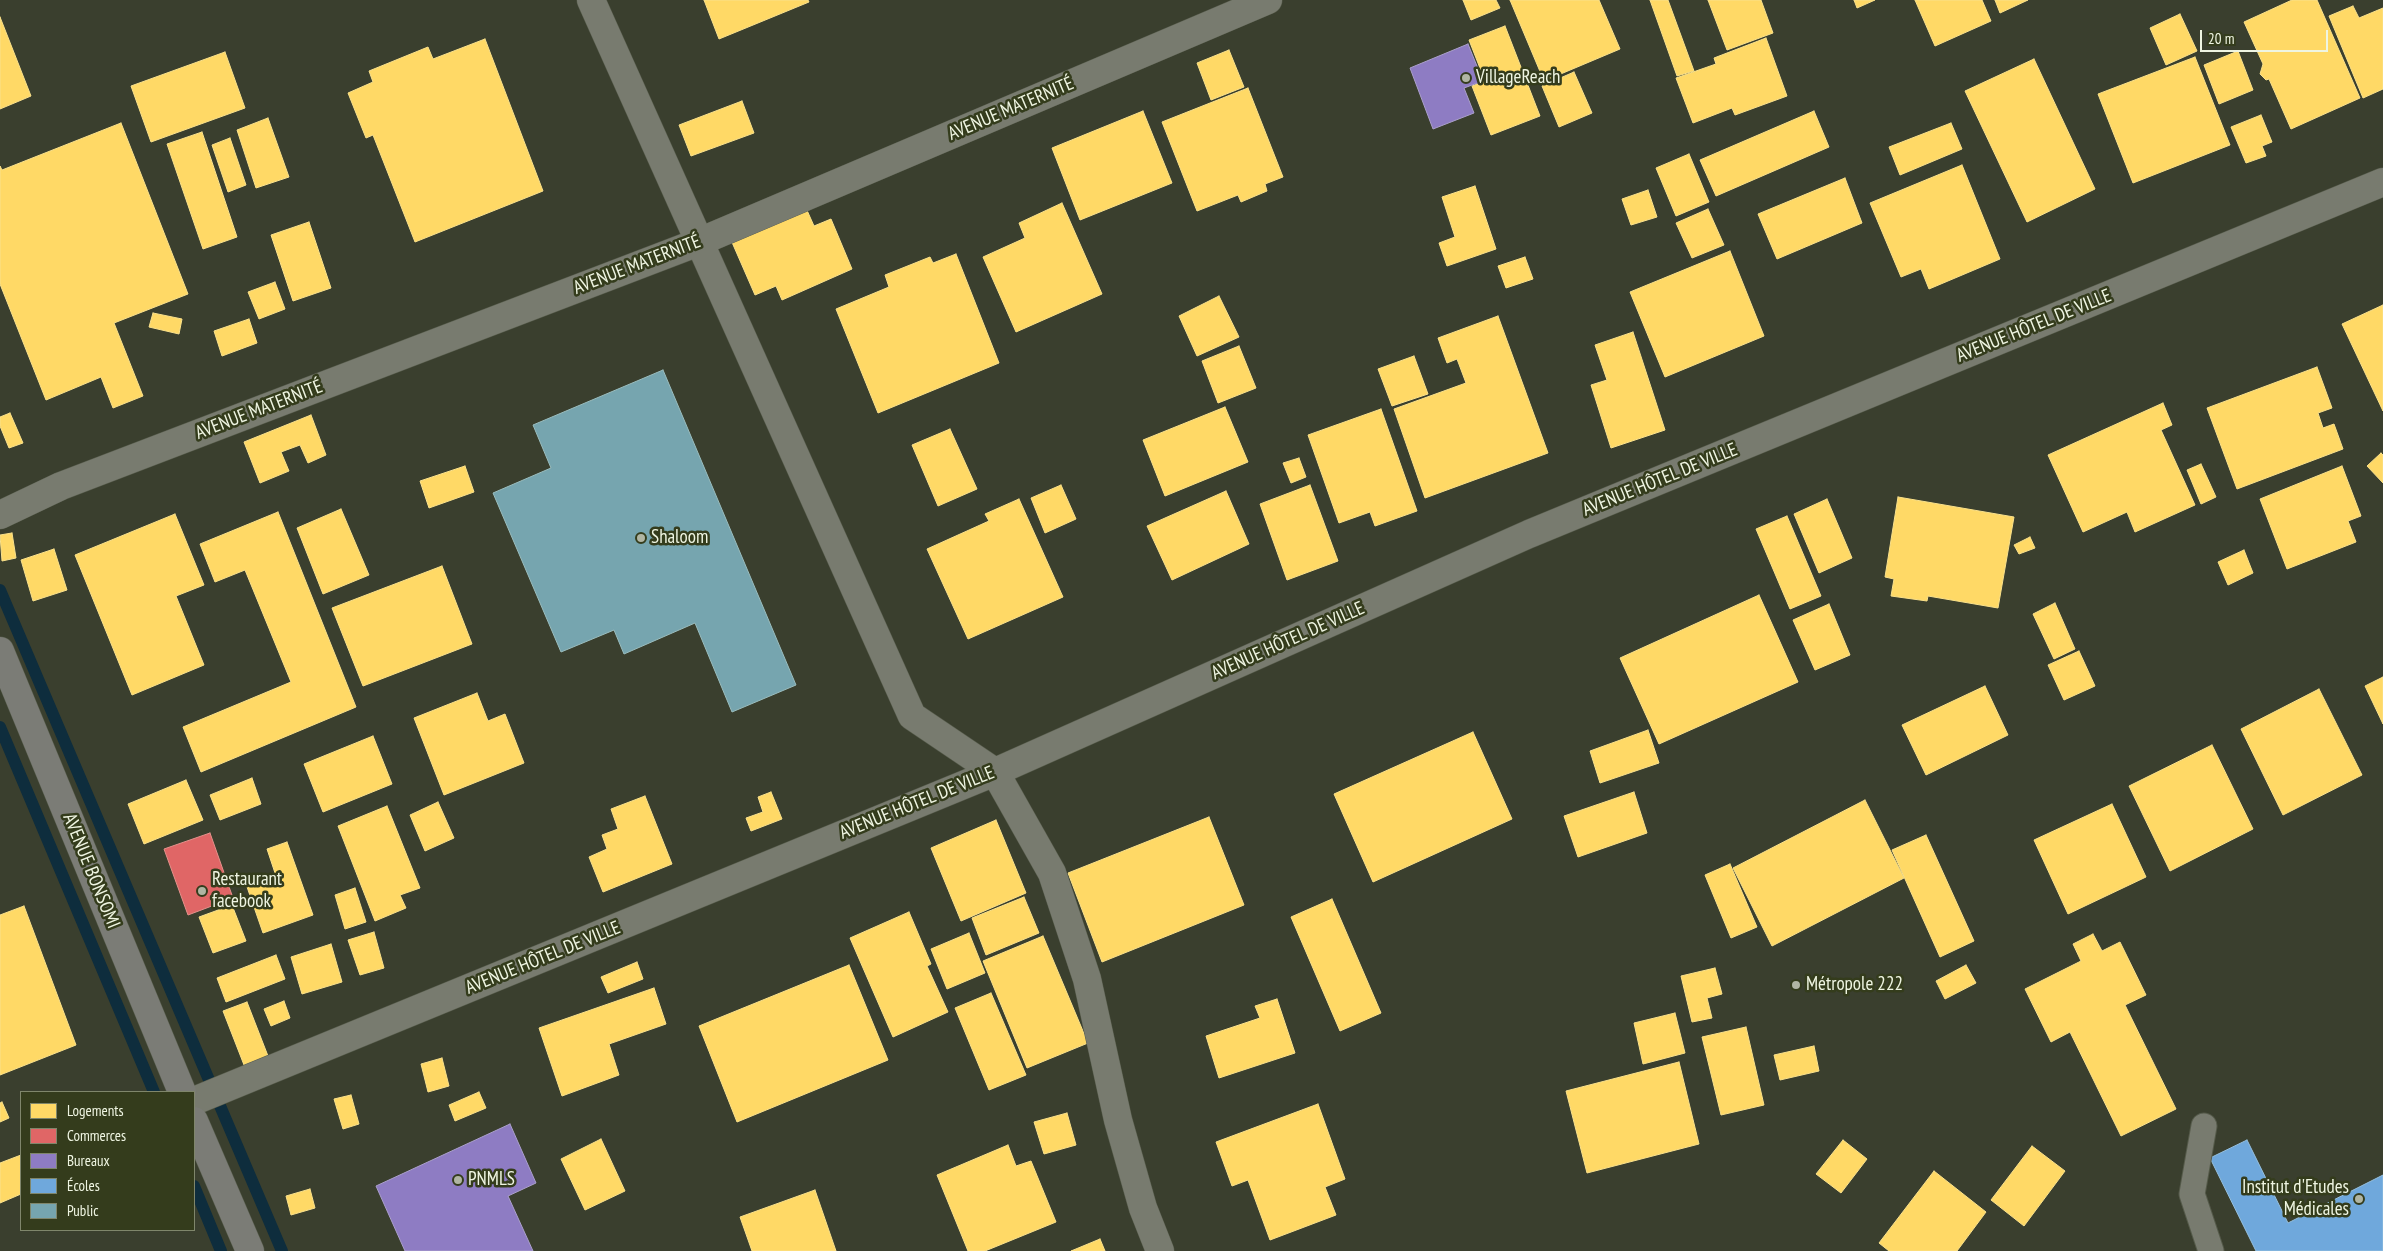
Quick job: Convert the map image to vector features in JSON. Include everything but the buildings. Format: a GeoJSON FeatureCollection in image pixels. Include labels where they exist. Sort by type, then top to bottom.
{"type":"FeatureCollection","features":[{"type":"Feature","properties":{"kind":"main road","name":"AVENUE BONSOMI"},"geometry":{"type":"LineString","coordinates":[[0,651],[182,1091]]}},
{"type":"Feature","properties":{"kind":"main road"},"geometry":{"type":"LineString","coordinates":[[195,1122],[250,1251]]}},
{"type":"Feature","properties":{"kind":"street"},"geometry":{"type":"LineString","coordinates":[[591,0],[912,716],[995,772],[1052,873],[1087,979],[1118,1120],[1143,1208],[1160,1251]]}},
{"type":"Feature","properties":{"kind":"street","name":"AVENUE MATERNITÉ"},"geometry":{"type":"LineString","coordinates":[[0,514],[70,482],[700,242],[1268,0]]}},
{"type":"Feature","properties":{"kind":"street","name":"AVENUE HÔTEL DE VILLE"},"geometry":{"type":"LineString","coordinates":[[195,1101],[995,772],[1529,534],[2383,182]]}},
{"type":"Feature","properties":{"kind":"lane"},"geometry":{"type":"LineString","coordinates":[[2204,1126],[2192,1194],[2211,1251]]}},
{"type":"Feature","properties":{"kind":"waterway"},"geometry":{"type":"LineString","coordinates":[[0,590],[282,1251]]}},
{"type":"Feature","properties":{"kind":"waterway"},"geometry":{"type":"LineString","coordinates":[[0,727],[154,1091]]}},
{"type":"Feature","properties":{"kind":"waterway"},"geometry":{"type":"LineString","coordinates":[[195,1188],[221,1251]]}},
{"type":"Feature","properties":{"kind":"place","name":"VillageReach"},"geometry":{"type":"Point","coordinates":[1466,78]}},
{"type":"Feature","properties":{"kind":"place","name":"Shaloom"},"geometry":{"type":"Point","coordinates":[641,538]}},
{"type":"Feature","properties":{"kind":"place","name":"Restaurant facebook"},"geometry":{"type":"Point","coordinates":[202,891]}},
{"type":"Feature","properties":{"kind":"place","name":"Métropole 222"},"geometry":{"type":"Point","coordinates":[1796,985]}},
{"type":"Feature","properties":{"kind":"place","name":"PNMLS"},"geometry":{"type":"Point","coordinates":[458,1180]}},
{"type":"Feature","properties":{"kind":"place","name":"Institut d'Etudes Médicales"},"geometry":{"type":"Point","coordinates":[2359,1199]}}]}
